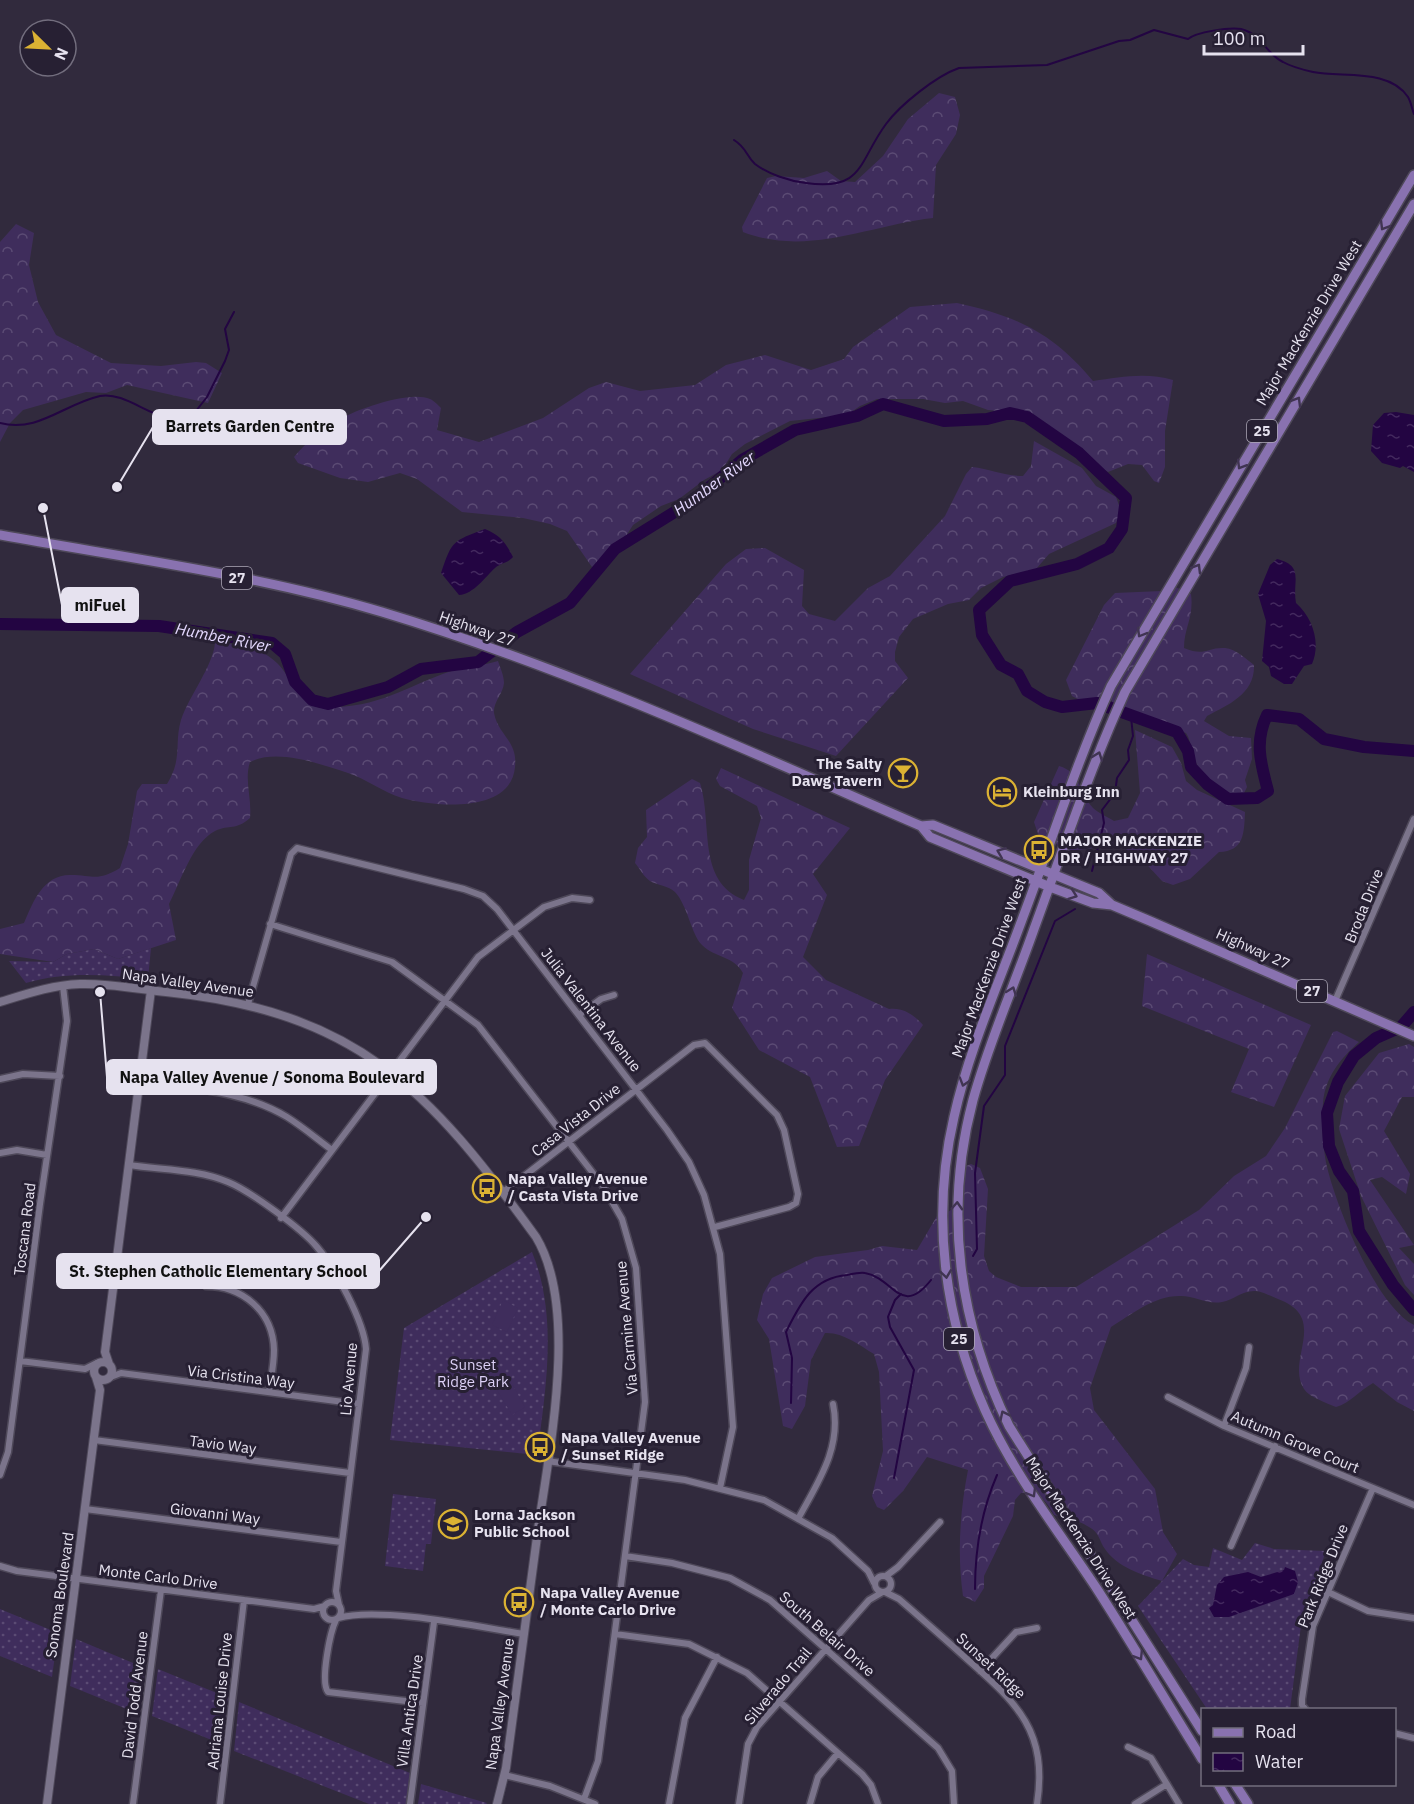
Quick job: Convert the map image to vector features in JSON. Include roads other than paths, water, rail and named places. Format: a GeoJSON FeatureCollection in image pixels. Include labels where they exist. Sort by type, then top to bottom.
{"type":"FeatureCollection","features":[{"type":"Feature","properties":{"kind":"main road","name":"Major MacKenzie Drive West"},"geometry":{"type":"LineString","coordinates":[[1201,1756],[1095,1587],[1049,1522],[986,1411],[968,1368],[949,1298],[943,1239],[943,1196],[954,1116],[975,1047],[1111,686],[1414,175]]}},
{"type":"Feature","properties":{"kind":"main road","name":"Major MacKenzie Drive West"},"geometry":{"type":"LineString","coordinates":[[1201,1728],[1010,1426],[982,1363],[966,1310],[957,1220],[958,1187],[967,1127],[981,1074],[1071,830],[1125,692],[1414,204]]}},
{"type":"Feature","properties":{"kind":"main road","name":"Highway 27"},"geometry":{"type":"LineString","coordinates":[[0,535],[268,584],[381,612],[469,641],[621,697],[921,826],[930,837],[1050,887],[1093,903],[1112,905],[1414,1036]]}},
{"type":"Feature","properties":{"kind":"main road","name":"Highway 27"},"geometry":{"type":"LineString","coordinates":[[921,826],[933,825],[1055,874],[1099,893],[1112,905]]}},
{"type":"Feature","properties":{"kind":"main road"},"geometry":{"type":"LineString","coordinates":[[1219,1786],[1230,1804]]}},
{"type":"Feature","properties":{"kind":"main road"},"geometry":{"type":"LineString","coordinates":[[1236,1786],[1248,1804]]}},
{"type":"Feature","properties":{"kind":"street","name":"Broda Drive"},"geometry":{"type":"LineString","coordinates":[[1335,1001],[1414,819]]}},
{"type":"Feature","properties":{"kind":"street","name":"Julia Valentina Avenue"},"geometry":{"type":"LineString","coordinates":[[248,1004],[293,850],[302,848],[474,892],[491,902],[636,1089],[688,1162],[715,1227],[722,1273],[733,1427],[720,1488]]}},
{"type":"Feature","properties":{"kind":"street"},"geometry":{"type":"LineString","coordinates":[[281,1218],[478,957],[544,906],[572,898],[591,900]]}},
{"type":"Feature","properties":{"kind":"street","name":"Via Carmine Avenue"},"geometry":{"type":"LineString","coordinates":[[270,924],[392,962],[478,1025],[614,1204],[633,1252],[645,1386],[636,1473],[597,1768],[584,1799]]}},
{"type":"Feature","properties":{"kind":"street","name":"Napa Valley Avenue"},"geometry":{"type":"LineString","coordinates":[[0,1002],[63,986],[94,984],[248,1004],[320,1029],[359,1050],[391,1072],[444,1120],[541,1246],[553,1280],[559,1369],[504,1775],[497,1804]]}},
{"type":"Feature","properties":{"kind":"street","name":"Toscana Road"},"geometry":{"type":"LineString","coordinates":[[0,1475],[8,1452],[47,1155],[60,1076],[67,1021],[63,986]]}},
{"type":"Feature","properties":{"kind":"street"},"geometry":{"type":"LineString","coordinates":[[85,1368],[101,1380],[108,1378],[112,1372],[105,1352],[151,990]]}},
{"type":"Feature","properties":{"kind":"street"},"geometry":{"type":"LineString","coordinates":[[579,1015],[601,999],[615,994]]}},
{"type":"Feature","properties":{"kind":"street","name":"Casa Vista Drive"},"geometry":{"type":"LineString","coordinates":[[502,1193],[694,1045],[705,1043],[777,1115],[784,1130],[798,1199],[789,1207],[715,1227]]}},
{"type":"Feature","properties":{"kind":"street"},"geometry":{"type":"LineString","coordinates":[[0,1079],[23,1074],[60,1076]]}},
{"type":"Feature","properties":{"kind":"street"},"geometry":{"type":"LineString","coordinates":[[140,1081],[222,1092],[250,1100],[289,1118],[332,1150]]}},
{"type":"Feature","properties":{"kind":"street"},"geometry":{"type":"LineString","coordinates":[[0,1153],[17,1150],[47,1155]]}},
{"type":"Feature","properties":{"kind":"street","name":"Lio Avenue"},"geometry":{"type":"LineString","coordinates":[[129,1165],[199,1174],[228,1182],[281,1218],[319,1250],[361,1325],[366,1349],[336,1591],[340,1606]]}},
{"type":"Feature","properties":{"kind":"street"},"geometry":{"type":"LineString","coordinates":[[206,1286],[224,1286],[238,1292],[263,1313],[274,1342],[269,1392]]}},
{"type":"Feature","properties":{"kind":"street"},"geometry":{"type":"LineString","coordinates":[[1224,1426],[1246,1368],[1249,1347]]}},
{"type":"Feature","properties":{"kind":"street"},"geometry":{"type":"LineString","coordinates":[[96,1377],[93,1370],[105,1352]]}},
{"type":"Feature","properties":{"kind":"street"},"geometry":{"type":"LineString","coordinates":[[20,1361],[85,1368],[98,1363],[109,1365]]}},
{"type":"Feature","properties":{"kind":"street","name":"Via Cristina Way"},"geometry":{"type":"LineString","coordinates":[[109,1365],[121,1373],[359,1404]]}},
{"type":"Feature","properties":{"kind":"street","name":"Via Cristina Way"},"geometry":{"type":"LineString","coordinates":[[108,1378],[121,1373]]}},
{"type":"Feature","properties":{"kind":"street","name":"Sonoma Boulevard"},"geometry":{"type":"LineString","coordinates":[[47,1804],[100,1390],[96,1377]]}},
{"type":"Feature","properties":{"kind":"street","name":"Sonoma Boulevard"},"geometry":{"type":"LineString","coordinates":[[100,1390],[108,1378]]}},
{"type":"Feature","properties":{"kind":"street","name":"Autumn Grove Court"},"geometry":{"type":"LineString","coordinates":[[1168,1397],[1224,1426],[1414,1505]]}},
{"type":"Feature","properties":{"kind":"street"},"geometry":{"type":"LineString","coordinates":[[798,1519],[830,1456],[836,1421],[832,1404]]}},
{"type":"Feature","properties":{"kind":"street","name":"Tavio Way"},"geometry":{"type":"LineString","coordinates":[[94,1440],[350,1473]]}},
{"type":"Feature","properties":{"kind":"street"},"geometry":{"type":"LineString","coordinates":[[1232,1546],[1275,1446]]}},
{"type":"Feature","properties":{"kind":"street"},"geometry":{"type":"LineString","coordinates":[[547,1461],[636,1473],[720,1488],[764,1500],[832,1538],[868,1571],[888,1580]]}},
{"type":"Feature","properties":{"kind":"street","name":"Park Ridge Drive"},"geometry":{"type":"LineString","coordinates":[[1305,1708],[1302,1700],[1312,1626],[1373,1488]]}},
{"type":"Feature","properties":{"kind":"street","name":"Giovanni Way"},"geometry":{"type":"LineString","coordinates":[[85,1509],[342,1542]]}},
{"type":"Feature","properties":{"kind":"street"},"geometry":{"type":"LineString","coordinates":[[883,1592],[888,1580],[898,1567],[940,1522]]}},
{"type":"Feature","properties":{"kind":"street","name":"South Belair Drive"},"geometry":{"type":"LineString","coordinates":[[625,1556],[672,1563],[730,1578],[771,1600],[938,1748],[952,1771],[954,1804]]}},
{"type":"Feature","properties":{"kind":"street","name":"Monte Carlo Drive"},"geometry":{"type":"LineString","coordinates":[[0,1566],[17,1571],[314,1609],[326,1605]]}},
{"type":"Feature","properties":{"kind":"street"},"geometry":{"type":"LineString","coordinates":[[868,1571],[874,1585],[888,1580]]}},
{"type":"Feature","properties":{"kind":"street","name":"Sunset Ridge"},"geometry":{"type":"LineString","coordinates":[[888,1580],[899,1599]]}},
{"type":"Feature","properties":{"kind":"street","name":"Silverado Trail"},"geometry":{"type":"LineString","coordinates":[[869,1600],[874,1585]]}},
{"type":"Feature","properties":{"kind":"street","name":"Sunset Ridge"},"geometry":{"type":"LineString","coordinates":[[874,1585],[899,1599],[1012,1700],[1032,1732],[1040,1768],[1037,1804]]}},
{"type":"Feature","properties":{"kind":"street","name":"David Todd Avenue"},"geometry":{"type":"LineString","coordinates":[[133,1804],[161,1590]]}},
{"type":"Feature","properties":{"kind":"street","name":"Lio Avenue"},"geometry":{"type":"LineString","coordinates":[[326,1605],[336,1591]]}},
{"type":"Feature","properties":{"kind":"street","name":"Silverado Trail"},"geometry":{"type":"LineString","coordinates":[[739,1804],[748,1744],[757,1727],[869,1600],[883,1592]]}},
{"type":"Feature","properties":{"kind":"street"},"geometry":{"type":"LineString","coordinates":[[1328,1592],[1368,1611],[1414,1618]]}},
{"type":"Feature","properties":{"kind":"street","name":"Adriana Louise Drive"},"geometry":{"type":"LineString","coordinates":[[219,1804],[244,1600]]}},
{"type":"Feature","properties":{"kind":"street"},"geometry":{"type":"LineString","coordinates":[[331,1632],[325,1617],[326,1605],[340,1606],[352,1614]]}},
{"type":"Feature","properties":{"kind":"street"},"geometry":{"type":"LineString","coordinates":[[340,1606],[331,1632],[324,1684],[328,1692],[423,1703]]}},
{"type":"Feature","properties":{"kind":"street","name":"Monte Carlo Drive"},"geometry":{"type":"LineString","coordinates":[[314,1609],[325,1617]]}},
{"type":"Feature","properties":{"kind":"street"},"geometry":{"type":"LineString","coordinates":[[325,1617],[337,1619],[352,1614],[524,1634]]}},
{"type":"Feature","properties":{"kind":"street","name":"Villa Antica Drive"},"geometry":{"type":"LineString","coordinates":[[410,1804],[434,1622]]}},
{"type":"Feature","properties":{"kind":"street"},"geometry":{"type":"LineString","coordinates":[[980,1671],[1016,1632],[1037,1628]]}},
{"type":"Feature","properties":{"kind":"street"},"geometry":{"type":"LineString","coordinates":[[615,1634],[689,1644],[747,1673],[867,1780],[878,1804]]}},
{"type":"Feature","properties":{"kind":"street"},"geometry":{"type":"LineString","coordinates":[[669,1804],[685,1718],[717,1657]]}},
{"type":"Feature","properties":{"kind":"street"},"geometry":{"type":"LineString","coordinates":[[1396,1733],[1414,1738]]}},
{"type":"Feature","properties":{"kind":"street"},"geometry":{"type":"LineString","coordinates":[[1128,1747],[1150,1758],[1179,1804]]}},
{"type":"Feature","properties":{"kind":"street"},"geometry":{"type":"LineString","coordinates":[[810,1804],[818,1777],[838,1753]]}},
{"type":"Feature","properties":{"kind":"street"},"geometry":{"type":"LineString","coordinates":[[504,1775],[550,1786],[595,1804]]}},
{"type":"Feature","properties":{"kind":"street"},"geometry":{"type":"LineString","coordinates":[[1135,1804],[1167,1784]]}},
{"type":"Feature","properties":{"kind":"water"},"geometry":{"type":"Polygon","coordinates":[[[1384,413],[1414,415],[1414,472],[1403,466],[1400,468],[1382,463],[1371,451],[1373,425],[1384,413]]]}},
{"type":"Feature","properties":{"kind":"water"},"geometry":{"type":"Polygon","coordinates":[[[485,529],[502,540],[513,557],[495,568],[470,592],[459,595],[441,573],[445,562],[455,543],[485,529]]]}},
{"type":"Feature","properties":{"kind":"water"},"geometry":{"type":"Polygon","coordinates":[[[1277,559],[1286,562],[1294,570],[1296,603],[1311,623],[1315,639],[1316,648],[1312,664],[1304,666],[1292,684],[1284,684],[1271,676],[1269,667],[1262,661],[1266,621],[1258,594],[1270,565],[1277,559]]]}},
{"type":"Feature","properties":{"kind":"water"},"geometry":{"type":"Polygon","coordinates":[[[1285,1567],[1295,1571],[1298,1582],[1294,1594],[1229,1617],[1214,1617],[1209,1608],[1213,1605],[1217,1585],[1224,1577],[1248,1572],[1261,1577],[1284,1570],[1285,1567]]]}},
{"type":"Feature","properties":{"kind":"waterway"},"geometry":{"type":"LineString","coordinates":[[734,140],[742,146],[755,164],[772,174],[806,183],[839,182],[849,178],[857,171],[886,124],[900,108],[929,84],[950,72],[959,68],[1047,65],[1119,41],[1130,40],[1154,30],[1188,39],[1213,31],[1241,29],[1254,35],[1272,54],[1294,67],[1325,74],[1364,76],[1389,82],[1400,88],[1408,97],[1414,114]]}},
{"type":"Feature","properties":{"kind":"waterway"},"geometry":{"type":"LineString","coordinates":[[0,423],[14,425],[39,421],[100,396],[116,397],[165,417],[192,416],[207,397],[225,361],[229,350],[225,329],[234,312]]}},
{"type":"Feature","properties":{"kind":"waterway","name":"Humber River"},"geometry":{"type":"LineString","coordinates":[[0,624],[159,626],[272,643],[285,654],[295,682],[312,700],[328,704],[388,687],[421,669],[478,662],[517,632],[570,603],[615,549],[694,500],[742,460],[795,430],[857,416],[883,404],[944,421],[987,419],[1010,413],[1027,417],[1079,453],[1126,498],[1122,529],[1109,548],[1077,564],[1010,581],[979,610],[982,635],[1001,665],[1018,674],[1027,691],[1045,702],[1062,707],[1097,703],[1177,732],[1188,751],[1191,767],[1207,784],[1228,799],[1257,798],[1268,791],[1260,753],[1261,734],[1267,715],[1299,719],[1324,739],[1364,747],[1414,751]]}},
{"type":"Feature","properties":{"kind":"waterway"},"geometry":{"type":"LineString","coordinates":[[1092,871],[1104,823],[1102,810],[1115,793],[1117,778],[1129,760],[1128,750],[1133,736],[1131,717]]}},
{"type":"Feature","properties":{"kind":"waterway"},"geometry":{"type":"LineString","coordinates":[[973,1256],[977,1249],[975,1173],[984,1106],[1005,1075],[1005,1046],[1055,921],[1075,909]]}},
{"type":"Feature","properties":{"kind":"waterway","name":"Humber River"},"geometry":{"type":"LineString","coordinates":[[1414,1012],[1401,1027],[1376,1038],[1354,1056],[1338,1082],[1327,1113],[1329,1146],[1339,1171],[1353,1191],[1359,1231],[1393,1285],[1414,1310]]}},
{"type":"Feature","properties":{"kind":"waterway"},"geometry":{"type":"LineString","coordinates":[[791,1403],[792,1358],[786,1332],[802,1302],[816,1287],[835,1277],[863,1273],[875,1276],[898,1293],[912,1296],[921,1291],[931,1280]]}},
{"type":"Feature","properties":{"kind":"waterway"},"geometry":{"type":"LineString","coordinates":[[894,1478],[914,1370],[890,1327],[888,1317],[895,1300],[901,1294]]}},
{"type":"Feature","properties":{"kind":"waterway"},"geometry":{"type":"LineString","coordinates":[[975,1589],[980,1531],[997,1475]]}},
{"type":"Feature","properties":{"kind":"place","name":"Barrets Garden Centre"},"geometry":{"type":"Point","coordinates":[117,487]}},
{"type":"Feature","properties":{"kind":"place","name":"miFuel"},"geometry":{"type":"Point","coordinates":[43,508]}},
{"type":"Feature","properties":{"kind":"place","name":"The Salty Dawg Tavern"},"geometry":{"type":"Point","coordinates":[903,773]}},
{"type":"Feature","properties":{"kind":"place","name":"Kleinburg Inn"},"geometry":{"type":"Point","coordinates":[1002,792]}},
{"type":"Feature","properties":{"kind":"place","name":"MAJOR MACKENZIE DR / HIGHWAY 27"},"geometry":{"type":"Point","coordinates":[1039,850]}},
{"type":"Feature","properties":{"kind":"place","name":"Napa Valley Avenue / Sonoma Boulevard"},"geometry":{"type":"Point","coordinates":[100,992]}},
{"type":"Feature","properties":{"kind":"place","name":"Napa Valley Avenue / Casta Vista Drive"},"geometry":{"type":"Point","coordinates":[487,1188]}},
{"type":"Feature","properties":{"kind":"place","name":"St. Stephen Catholic Elementary School"},"geometry":{"type":"Point","coordinates":[426,1217]}},
{"type":"Feature","properties":{"kind":"place","name":"Napa Valley Avenue / Sunset Ridge"},"geometry":{"type":"Point","coordinates":[540,1447]}},
{"type":"Feature","properties":{"kind":"place","name":"Lorna Jackson Public School"},"geometry":{"type":"Point","coordinates":[453,1524]}},
{"type":"Feature","properties":{"kind":"place","name":"Napa Valley Avenue / Monte Carlo Drive"},"geometry":{"type":"Point","coordinates":[519,1602]}},
{"type":"Feature","properties":{"kind":"park label","name":"Sunset Ridge Park"},"geometry":{"type":"Point","coordinates":[473,1374]}}]}
